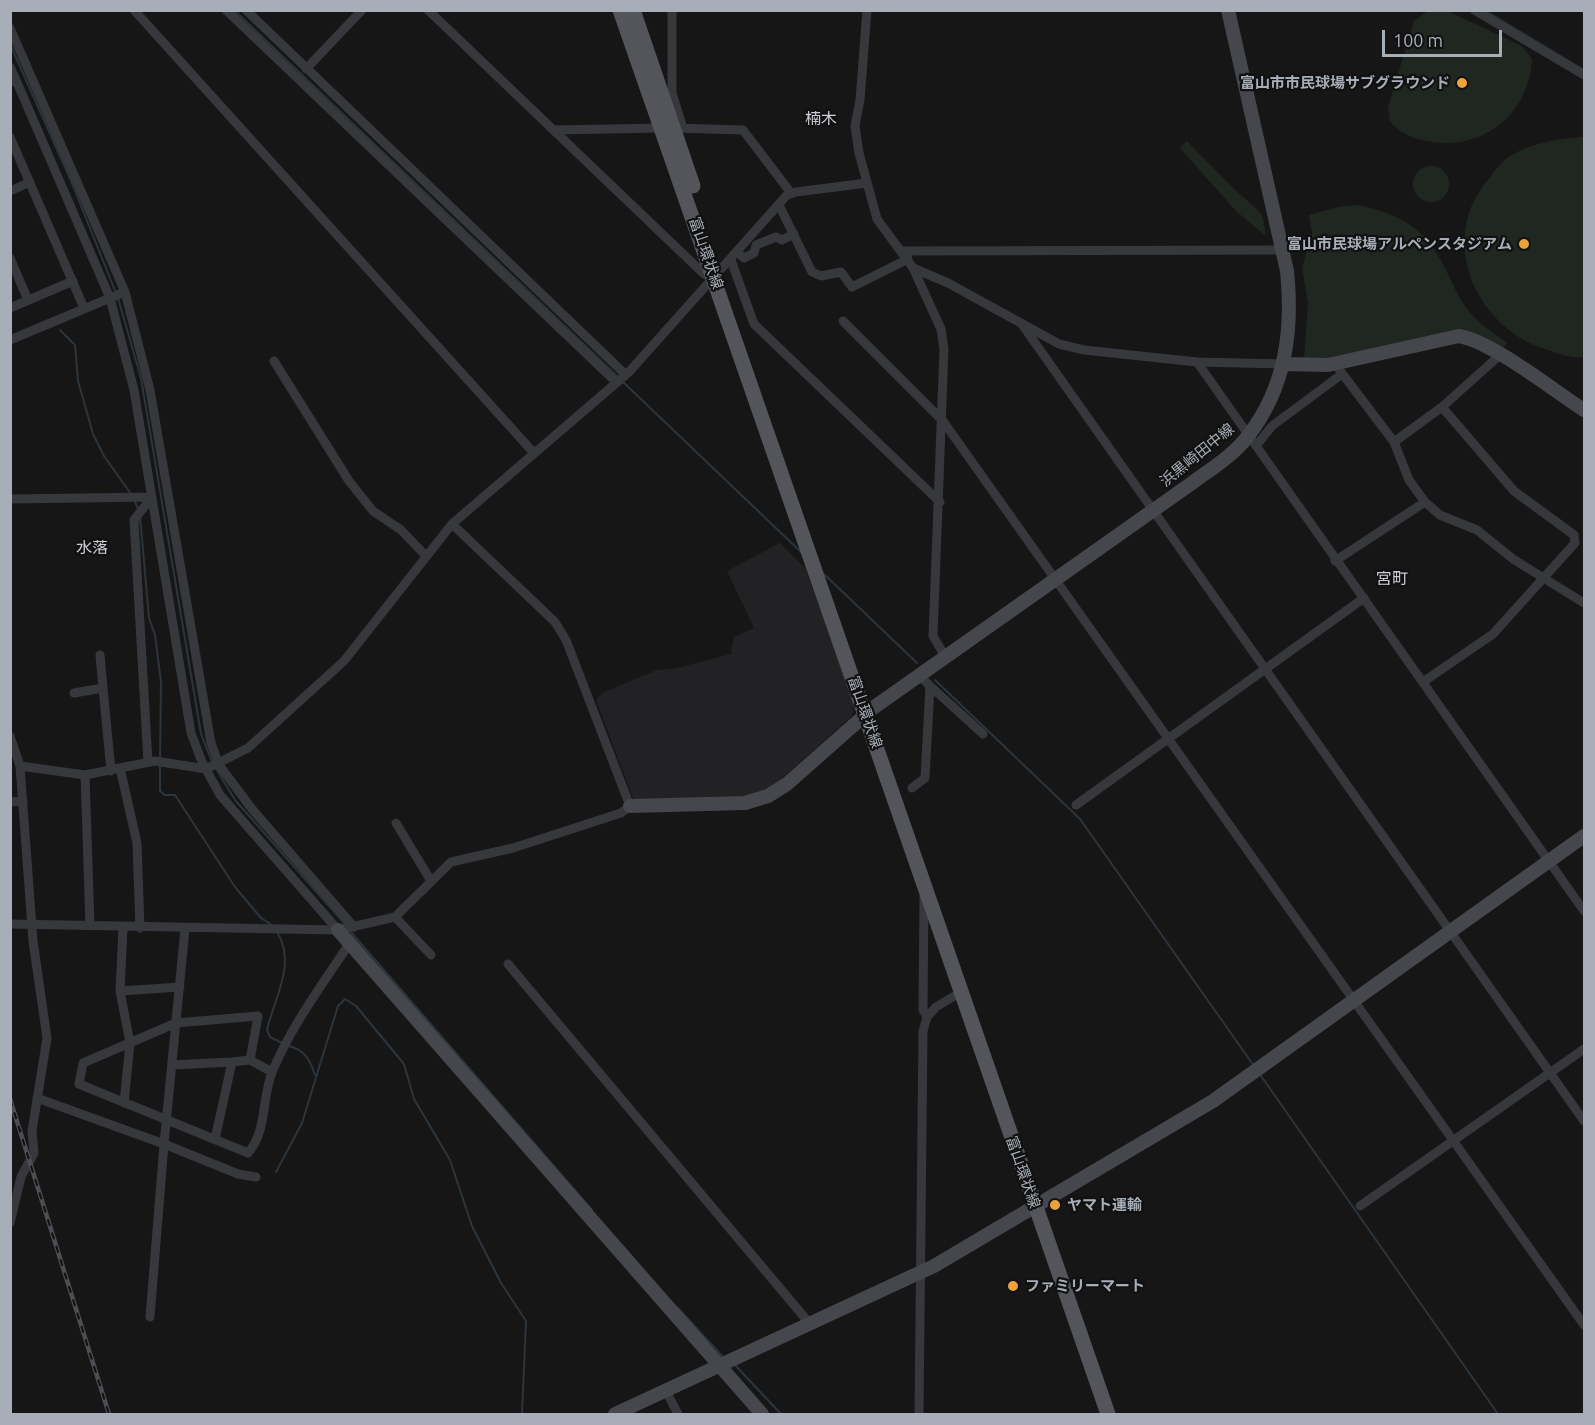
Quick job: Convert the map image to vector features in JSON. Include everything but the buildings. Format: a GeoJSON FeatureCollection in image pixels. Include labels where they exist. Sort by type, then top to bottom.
{"type":"FeatureCollection","features":[{"type":"Feature","properties":{"kind":"main road","name":"富山環状線"},"geometry":{"type":"LineString","coordinates":[[621,10],[673,128]]}},
{"type":"Feature","properties":{"kind":"main road","name":"富山環状線"},"geometry":{"type":"LineString","coordinates":[[633,10],[673,128],[726,266],[924,886],[1038,1204],[1118,1414]]}},
{"type":"Feature","properties":{"kind":"main road","name":"富山環状線"},"geometry":{"type":"LineString","coordinates":[[869,711],[1108,1414]]}},
{"type":"Feature","properties":{"kind":"street"},"geometry":{"type":"LineString","coordinates":[[134,10],[533,452]]}},
{"type":"Feature","properties":{"kind":"street"},"geometry":{"type":"LineString","coordinates":[[226,10],[616,382]]}},
{"type":"Feature","properties":{"kind":"street"},"geometry":{"type":"LineString","coordinates":[[246,10],[626,375]]}},
{"type":"Feature","properties":{"kind":"street"},"geometry":{"type":"LineString","coordinates":[[306,69],[362,10]]}},
{"type":"Feature","properties":{"kind":"street"},"geometry":{"type":"LineString","coordinates":[[428,10],[704,274],[754,253],[756,245],[776,237],[782,240],[794,234]]}},
{"type":"Feature","properties":{"kind":"street"},"geometry":{"type":"LineString","coordinates":[[672,10],[673,128]]}},
{"type":"Feature","properties":{"kind":"street"},"geometry":{"type":"LineString","coordinates":[[867,10],[860,100],[855,126],[867,183],[877,219],[908,259],[941,329],[945,365],[933,636],[945,658]]}},
{"type":"Feature","properties":{"kind":"street","name":"浜黒崎田中線"},"geometry":{"type":"LineString","coordinates":[[630,806],[745,803],[757,801],[787,784],[869,711],[925,681],[945,658],[1252,441],[1285,364],[1291,308],[1282,250],[1228,10]]}},
{"type":"Feature","properties":{"kind":"street"},"geometry":{"type":"LineString","coordinates":[[1474,10],[1584,75]]}},
{"type":"Feature","properties":{"kind":"street"},"geometry":{"type":"LineString","coordinates":[[10,28],[125,292],[150,390],[205,718],[219,765],[252,809],[354,927]]}},
{"type":"Feature","properties":{"kind":"street"},"geometry":{"type":"LineString","coordinates":[[10,67],[13,81],[110,298],[134,390],[192,733],[206,769],[220,795],[718,1368],[762,1414]]}},
{"type":"Feature","properties":{"kind":"street"},"geometry":{"type":"LineString","coordinates":[[554,130],[673,128],[744,130],[791,193]]}},
{"type":"Feature","properties":{"kind":"street"},"geometry":{"type":"LineString","coordinates":[[10,137],[84,308]]}},
{"type":"Feature","properties":{"kind":"street"},"geometry":{"type":"LineString","coordinates":[[392,168],[401,159]]}},
{"type":"Feature","properties":{"kind":"street"},"geometry":{"type":"LineString","coordinates":[[10,191],[30,182]]}},
{"type":"Feature","properties":{"kind":"street"},"geometry":{"type":"LineString","coordinates":[[20,766],[85,775],[155,761],[206,769],[219,765],[248,748],[344,660],[452,524],[533,452],[626,375],[791,193],[867,183]]}},
{"type":"Feature","properties":{"kind":"street"},"geometry":{"type":"LineString","coordinates":[[779,206],[812,272],[821,276],[841,272],[852,287],[908,259],[1282,250]]}},
{"type":"Feature","properties":{"kind":"street"},"geometry":{"type":"LineString","coordinates":[[10,258],[28,300]]}},
{"type":"Feature","properties":{"kind":"street"},"geometry":{"type":"LineString","coordinates":[[908,259],[1059,344],[1084,350],[1197,362],[1285,364],[1338,369],[1459,336],[1500,355],[1584,411]]}},
{"type":"Feature","properties":{"kind":"street"},"geometry":{"type":"LineString","coordinates":[[726,266],[754,324],[940,502]]}},
{"type":"Feature","properties":{"kind":"street"},"geometry":{"type":"LineString","coordinates":[[10,308],[73,281]]}},
{"type":"Feature","properties":{"kind":"street"},"geometry":{"type":"LineString","coordinates":[[10,340],[125,292]]}},
{"type":"Feature","properties":{"kind":"street"},"geometry":{"type":"LineString","coordinates":[[843,321],[943,421],[1170,740],[1353,1003],[1584,1325]]}},
{"type":"Feature","properties":{"kind":"street"},"geometry":{"type":"LineString","coordinates":[[1021,323],[1584,1121]]}},
{"type":"Feature","properties":{"kind":"street"},"geometry":{"type":"LineString","coordinates":[[1394,442],[1442,407],[1500,355]]}},
{"type":"Feature","properties":{"kind":"street"},"geometry":{"type":"LineString","coordinates":[[274,361],[349,481],[373,511],[401,530],[426,556]]}},
{"type":"Feature","properties":{"kind":"street"},"geometry":{"type":"LineString","coordinates":[[1197,362],[1335,561],[1364,598],[1584,911]]}},
{"type":"Feature","properties":{"kind":"street"},"geometry":{"type":"LineString","coordinates":[[1252,441],[1338,369]]}},
{"type":"Feature","properties":{"kind":"street"},"geometry":{"type":"LineString","coordinates":[[1338,369],[1394,442],[1409,480],[1425,502],[1440,515],[1477,530],[1541,578],[1584,603]]}},
{"type":"Feature","properties":{"kind":"street"},"geometry":{"type":"LineString","coordinates":[[1423,682],[1493,634],[1541,578],[1575,543],[1574,535],[1514,491],[1442,407]]}},
{"type":"Feature","properties":{"kind":"street"},"geometry":{"type":"LineString","coordinates":[[10,499],[152,497]]}},
{"type":"Feature","properties":{"kind":"street"},"geometry":{"type":"LineString","coordinates":[[148,762],[134,520],[152,497]]}},
{"type":"Feature","properties":{"kind":"street"},"geometry":{"type":"LineString","coordinates":[[1335,561],[1425,502]]}},
{"type":"Feature","properties":{"kind":"street"},"geometry":{"type":"LineString","coordinates":[[10,924],[185,929],[338,930],[354,927],[395,918],[451,862],[513,848],[621,813],[630,806],[566,640],[555,622],[452,524]]}},
{"type":"Feature","properties":{"kind":"street"},"geometry":{"type":"LineString","coordinates":[[1076,805],[1170,740],[1364,598]]}},
{"type":"Feature","properties":{"kind":"street"},"geometry":{"type":"LineString","coordinates":[[100,655],[116,769],[137,843],[140,928]]}},
{"type":"Feature","properties":{"kind":"street"},"geometry":{"type":"LineString","coordinates":[[925,681],[983,734]]}},
{"type":"Feature","properties":{"kind":"street"},"geometry":{"type":"LineString","coordinates":[[912,788],[925,778],[925,681]]}},
{"type":"Feature","properties":{"kind":"street"},"geometry":{"type":"LineString","coordinates":[[74,693],[103,688]]}},
{"type":"Feature","properties":{"kind":"street"},"geometry":{"type":"LineString","coordinates":[[10,736],[12,749],[20,766],[32,925],[47,1038],[32,1131],[34,1153],[21,1177],[10,1223]]}},
{"type":"Feature","properties":{"kind":"street"},"geometry":{"type":"LineString","coordinates":[[85,775],[90,926]]}},
{"type":"Feature","properties":{"kind":"street"},"geometry":{"type":"LineString","coordinates":[[10,802],[23,801]]}},
{"type":"Feature","properties":{"kind":"street"},"geometry":{"type":"LineString","coordinates":[[396,823],[431,881]]}},
{"type":"Feature","properties":{"kind":"street"},"geometry":{"type":"LineString","coordinates":[[615,1414],[920,1273],[1213,1101],[1584,836]]}},
{"type":"Feature","properties":{"kind":"street"},"geometry":{"type":"LineString","coordinates":[[924,886],[923,1010],[927,1017]]}},
{"type":"Feature","properties":{"kind":"street"},"geometry":{"type":"LineString","coordinates":[[395,918],[431,955]]}},
{"type":"Feature","properties":{"kind":"street"},"geometry":{"type":"LineString","coordinates":[[123,927],[119,999],[130,1043],[124,1103]]}},
{"type":"Feature","properties":{"kind":"street"},"geometry":{"type":"LineString","coordinates":[[150,1317],[185,929]]}},
{"type":"Feature","properties":{"kind":"street"},"geometry":{"type":"LineString","coordinates":[[250,1060],[258,1016],[176,1023],[83,1063],[79,1084],[248,1152],[257,1142],[272,1072],[302,1015],[349,944]]}},
{"type":"Feature","properties":{"kind":"street"},"geometry":{"type":"LineString","coordinates":[[508,964],[810,1324]]}},
{"type":"Feature","properties":{"kind":"street"},"geometry":{"type":"LineString","coordinates":[[120,991],[180,987]]}},
{"type":"Feature","properties":{"kind":"street"},"geometry":{"type":"LineString","coordinates":[[919,1414],[923,1031],[927,1017],[936,1007],[961,992]]}},
{"type":"Feature","properties":{"kind":"street"},"geometry":{"type":"LineString","coordinates":[[1360,1206],[1452,1139],[1584,1049]]}},
{"type":"Feature","properties":{"kind":"street"},"geometry":{"type":"LineString","coordinates":[[172,1065],[250,1060],[272,1072]]}},
{"type":"Feature","properties":{"kind":"street"},"geometry":{"type":"LineString","coordinates":[[215,1139],[232,1062]]}},
{"type":"Feature","properties":{"kind":"street"},"geometry":{"type":"LineString","coordinates":[[37,1098],[164,1144],[238,1174],[256,1177]]}},
{"type":"Feature","properties":{"kind":"street"},"geometry":{"type":"LineString","coordinates":[[666,1391],[678,1414]]}},
{"type":"Feature","properties":{"kind":"shaded area","name":"富山市市民球場サブグラウンド"},"geometry":{"type":"Polygon","coordinates":[[[1429,10],[1448,11],[1522,46],[1532,59],[1529,79],[1512,113],[1483,135],[1465,141],[1446,143],[1426,141],[1406,134],[1390,121],[1388,107],[1414,21],[1429,10]]]}},
{"type":"Feature","properties":{"kind":"shaded area","name":"富山市民球場アルペンスタジアム"},"geometry":{"type":"Polygon","coordinates":[[[1584,137],[1584,357],[1574,357],[1545,349],[1520,338],[1499,321],[1483,301],[1471,278],[1465,253],[1466,228],[1473,203],[1495,170],[1507,158],[1537,144],[1584,137]]]}},
{"type":"Feature","properties":{"kind":"shaded area"},"geometry":{"type":"Polygon","coordinates":[[[1187,141],[1262,214],[1266,236],[1236,211],[1180,148],[1187,141]]]}},
{"type":"Feature","properties":{"kind":"shaded area"},"geometry":{"type":"Polygon","coordinates":[[[1431,166],[1443,172],[1449,184],[1443,196],[1431,202],[1419,196],[1413,184],[1419,172],[1431,166]]]}},
{"type":"Feature","properties":{"kind":"shaded area"},"geometry":{"type":"Polygon","coordinates":[[[1357,205],[1399,218],[1421,233],[1438,256],[1467,309],[1479,322],[1507,343],[1503,348],[1461,329],[1327,360],[1304,359],[1308,303],[1302,268],[1312,233],[1309,215],[1338,207],[1357,205]]]}},
{"type":"Feature","properties":{"kind":"shaded area"},"geometry":{"type":"Polygon","coordinates":[[[780,543],[805,568],[851,689],[854,706],[852,716],[770,789],[750,796],[634,801],[596,700],[602,693],[657,670],[677,668],[731,654],[734,637],[754,628],[727,571],[780,543]]]}},
{"type":"Feature","properties":{"kind":"waterway"},"geometry":{"type":"LineString","coordinates":[[234,10],[618,377]]}},
{"type":"Feature","properties":{"kind":"waterway"},"geometry":{"type":"LineString","coordinates":[[1484,10],[1584,70]]}},
{"type":"Feature","properties":{"kind":"waterway"},"geometry":{"type":"LineString","coordinates":[[10,44],[72,183],[116,293]]}},
{"type":"Feature","properties":{"kind":"waterway"},"geometry":{"type":"LineString","coordinates":[[118,298],[141,378],[201,734],[212,762]]}},
{"type":"Feature","properties":{"kind":"waterway"},"geometry":{"type":"LineString","coordinates":[[60,330],[75,345],[78,381],[93,434],[104,456],[131,494]]}},
{"type":"Feature","properties":{"kind":"waterway"},"geometry":{"type":"LineString","coordinates":[[622,381],[802,553]]}},
{"type":"Feature","properties":{"kind":"waterway"},"geometry":{"type":"LineString","coordinates":[[134,499],[139,511]]}},
{"type":"Feature","properties":{"kind":"waterway"},"geometry":{"type":"LineString","coordinates":[[140,516],[149,618],[155,635],[161,682],[160,758]]}},
{"type":"Feature","properties":{"kind":"waterway"},"geometry":{"type":"LineString","coordinates":[[824,574],[917,663]]}},
{"type":"Feature","properties":{"kind":"waterway"},"geometry":{"type":"LineString","coordinates":[[935,680],[1080,819],[1254,1066]]}},
{"type":"Feature","properties":{"kind":"waterway"},"geometry":{"type":"LineString","coordinates":[[160,763],[160,791],[165,795],[175,795],[235,887],[261,918],[272,925]]}},
{"type":"Feature","properties":{"kind":"waterway"},"geometry":{"type":"LineString","coordinates":[[215,767],[235,800],[345,924]]}},
{"type":"Feature","properties":{"kind":"waterway"},"geometry":{"type":"LineString","coordinates":[[350,931],[592,1210]]}},
{"type":"Feature","properties":{"kind":"waterway"},"geometry":{"type":"LineString","coordinates":[[277,932],[283,944],[284,969],[267,1030],[270,1037],[284,1044]]}},
{"type":"Feature","properties":{"kind":"waterway"},"geometry":{"type":"LineString","coordinates":[[276,1172],[302,1123],[338,1006],[345,999],[356,1006],[404,1064],[414,1099],[450,1160],[472,1226],[501,1283],[526,1321],[522,1414]]}},
{"type":"Feature","properties":{"kind":"waterway"},"geometry":{"type":"LineString","coordinates":[[289,1046],[306,1056],[315,1075]]}},
{"type":"Feature","properties":{"kind":"waterway"},"geometry":{"type":"LineString","coordinates":[[1259,1073],[1498,1414]]}},
{"type":"Feature","properties":{"kind":"waterway"},"geometry":{"type":"LineString","coordinates":[[677,1307],[724,1358]]}},
{"type":"Feature","properties":{"kind":"waterway"},"geometry":{"type":"LineString","coordinates":[[734,1364],[781,1414]]}},
{"type":"Feature","properties":{"kind":"railway"},"geometry":{"type":"LineString","coordinates":[[10,1099],[109,1414]]}},
{"type":"Feature","properties":{"kind":"place","name":"富山市市民球場サブグラウンド"},"geometry":{"type":"Point","coordinates":[1462,83]}},
{"type":"Feature","properties":{"kind":"place","name":"富山市民球場アルペンスタジアム"},"geometry":{"type":"Point","coordinates":[1524,244]}},
{"type":"Feature","properties":{"kind":"place","name":"ヤマト運輸"},"geometry":{"type":"Point","coordinates":[1055,1205]}},
{"type":"Feature","properties":{"kind":"place","name":"ファミリーマート"},"geometry":{"type":"Point","coordinates":[1013,1286]}},
{"type":"Feature","properties":{"kind":"district","name":"楠木"},"geometry":{"type":"Point","coordinates":[821,119]}},
{"type":"Feature","properties":{"kind":"district","name":"水落"},"geometry":{"type":"Point","coordinates":[92,548]}},
{"type":"Feature","properties":{"kind":"district","name":"宮町"},"geometry":{"type":"Point","coordinates":[1392,579]}}]}
